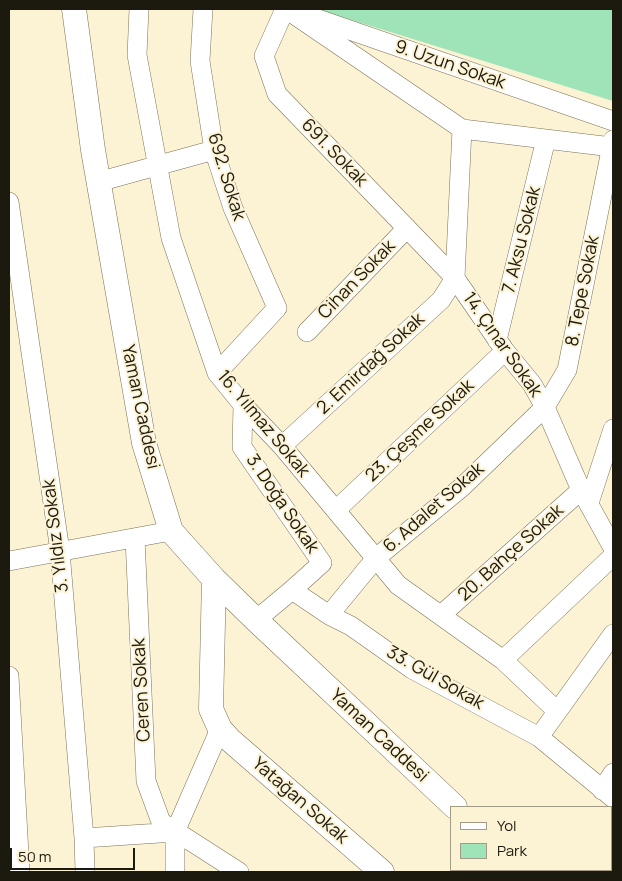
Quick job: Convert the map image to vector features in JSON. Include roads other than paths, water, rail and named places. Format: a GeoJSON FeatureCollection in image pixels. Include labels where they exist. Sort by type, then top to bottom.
{"type":"FeatureCollection","features":[{"type":"Feature","properties":{"kind":"main road","name":"Yaman Caddesi"},"geometry":{"type":"LineString","coordinates":[[74,9],[98,182],[144,442],[171,531],[256,620],[454,806]]}},
{"type":"Feature","properties":{"kind":"main road"},"geometry":{"type":"LineString","coordinates":[[214,578],[211,710],[220,729]]}},
{"type":"Feature","properties":{"kind":"main road","name":"Yatağan Sokak"},"geometry":{"type":"LineString","coordinates":[[220,729],[230,740],[382,872]]}},
{"type":"Feature","properties":{"kind":"street","name":"16. Yılmaz Sokak"},"geometry":{"type":"LineString","coordinates":[[139,9],[137,55],[171,238],[217,373],[243,405],[282,446],[398,585],[503,660],[557,711]]}},
{"type":"Feature","properties":{"kind":"street","name":"692. Sokak"},"geometry":{"type":"LineString","coordinates":[[203,9],[200,61],[214,150],[233,208],[277,308],[217,373]]}},
{"type":"Feature","properties":{"kind":"street"},"geometry":{"type":"LineString","coordinates":[[286,9],[462,129],[546,139],[612,143]]}},
{"type":"Feature","properties":{"kind":"street","name":"9. Uzun Sokak"},"geometry":{"type":"LineString","coordinates":[[286,9],[613,121]]}},
{"type":"Feature","properties":{"kind":"street","name":"691. Sokak"},"geometry":{"type":"LineString","coordinates":[[286,9],[264,56],[277,94],[455,278]]}},
{"type":"Feature","properties":{"kind":"street","name":"14. Çınar Sokak"},"geometry":{"type":"LineString","coordinates":[[462,129],[455,278],[501,345],[532,384],[545,407],[585,497],[613,548]]}},
{"type":"Feature","properties":{"kind":"street","name":"7. Aksu Sokak"},"geometry":{"type":"LineString","coordinates":[[501,345],[546,139]]}},
{"type":"Feature","properties":{"kind":"street","name":"8. Tepe Sokak"},"geometry":{"type":"LineString","coordinates":[[545,407],[567,370],[612,143]]}},
{"type":"Feature","properties":{"kind":"street"},"geometry":{"type":"LineString","coordinates":[[98,182],[214,150]]}},
{"type":"Feature","properties":{"kind":"street","name":"3. Yıldız Sokak"},"geometry":{"type":"LineString","coordinates":[[9,202],[60,551],[84,838],[85,872]]}},
{"type":"Feature","properties":{"kind":"street","name":"Cihan Sokak"},"geometry":{"type":"LineString","coordinates":[[307,332],[407,228]]}},
{"type":"Feature","properties":{"kind":"street","name":"2. Emirdağ Sokak"},"geometry":{"type":"LineString","coordinates":[[282,446],[441,300],[455,278]]}},
{"type":"Feature","properties":{"kind":"street","name":"23. Çeşme Sokak"},"geometry":{"type":"LineString","coordinates":[[336,510],[501,345]]}},
{"type":"Feature","properties":{"kind":"street","name":"3. Doğa Sokak"},"geometry":{"type":"LineString","coordinates":[[243,405],[242,447],[322,563],[292,590]]}},
{"type":"Feature","properties":{"kind":"street","name":"6. Adalet Sokak"},"geometry":{"type":"LineString","coordinates":[[329,615],[376,558],[462,487],[545,407]]}},
{"type":"Feature","properties":{"kind":"street","name":"20. Bahçe Sokak"},"geometry":{"type":"LineString","coordinates":[[441,615],[585,497],[613,429]]}},
{"type":"Feature","properties":{"kind":"street"},"geometry":{"type":"LineString","coordinates":[[9,561],[171,531]]}},
{"type":"Feature","properties":{"kind":"street","name":"Ceren Sokak"},"geometry":{"type":"LineString","coordinates":[[135,538],[146,781],[161,822],[239,872]]}},
{"type":"Feature","properties":{"kind":"street"},"geometry":{"type":"LineString","coordinates":[[503,660],[613,556]]}},
{"type":"Feature","properties":{"kind":"street"},"geometry":{"type":"LineString","coordinates":[[256,620],[292,590]]}},
{"type":"Feature","properties":{"kind":"street","name":"33. Gül Sokak"},"geometry":{"type":"LineString","coordinates":[[292,590],[329,615],[351,626],[412,669],[539,737],[608,794]]}},
{"type":"Feature","properties":{"kind":"street"},"geometry":{"type":"LineString","coordinates":[[539,737],[613,634]]}},
{"type":"Feature","properties":{"kind":"street"},"geometry":{"type":"LineString","coordinates":[[9,676],[20,872]]}},
{"type":"Feature","properties":{"kind":"street"},"geometry":{"type":"LineString","coordinates":[[175,872],[175,832],[220,729]]}},
{"type":"Feature","properties":{"kind":"street"},"geometry":{"type":"LineString","coordinates":[[608,794],[613,773]]}},
{"type":"Feature","properties":{"kind":"street"},"geometry":{"type":"LineString","coordinates":[[84,838],[175,832]]}}]}
